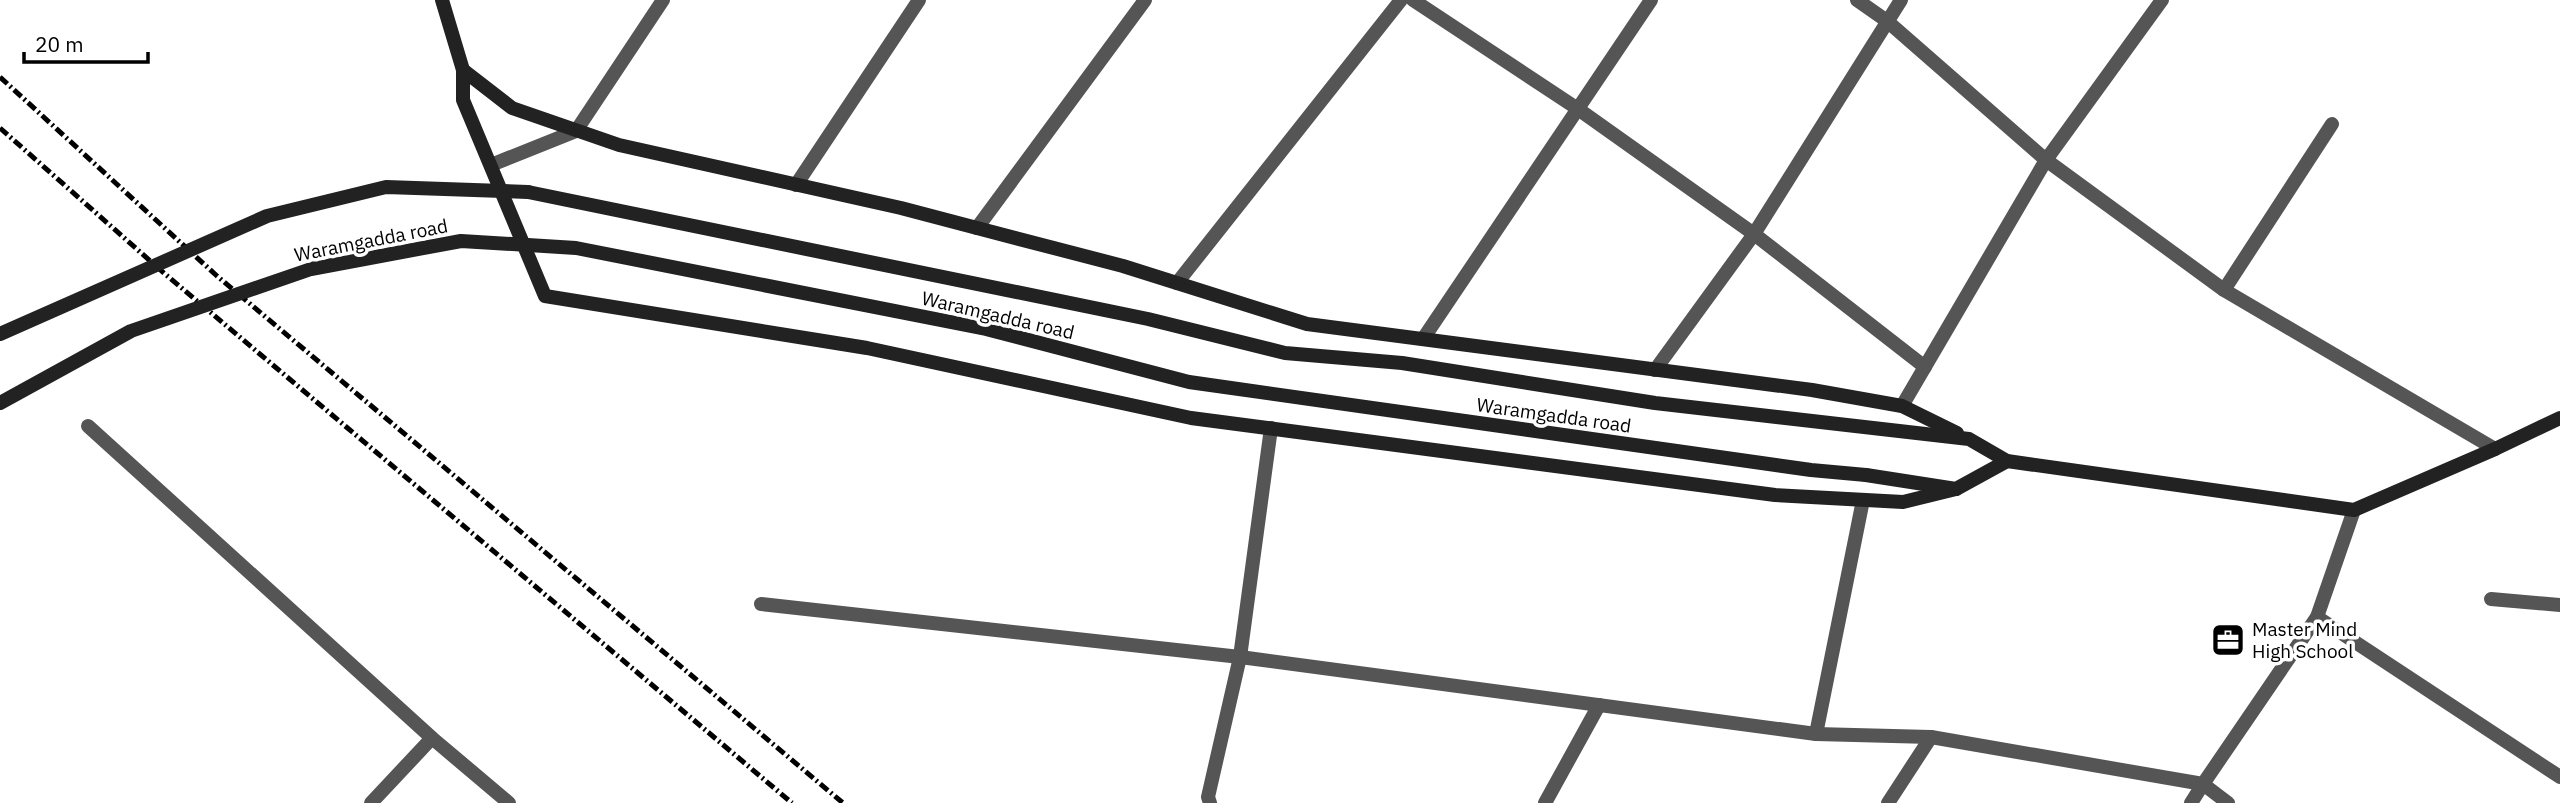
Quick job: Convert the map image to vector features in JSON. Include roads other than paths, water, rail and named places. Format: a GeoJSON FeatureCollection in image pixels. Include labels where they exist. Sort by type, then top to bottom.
{"type":"FeatureCollection","features":[{"type":"Feature","properties":{"kind":"street"},"geometry":{"type":"LineString","coordinates":[[442,0],[463,70],[463,100],[545,296],[867,348],[1191,418],[1775,495],[1903,502],[1956,489],[2007,461]]}},
{"type":"Feature","properties":{"kind":"street"},"geometry":{"type":"LineString","coordinates":[[491,165],[576,131],[663,0]]}},
{"type":"Feature","properties":{"kind":"street"},"geometry":{"type":"LineString","coordinates":[[796,185],[919,0]]}},
{"type":"Feature","properties":{"kind":"street"},"geometry":{"type":"LineString","coordinates":[[977,228],[1145,0]]}},
{"type":"Feature","properties":{"kind":"street"},"geometry":{"type":"LineString","coordinates":[[1177,283],[1401,0]]}},
{"type":"Feature","properties":{"kind":"street"},"geometry":{"type":"LineString","coordinates":[[1413,0],[1578,109],[1754,234],[1925,367]]}},
{"type":"Feature","properties":{"kind":"street"},"geometry":{"type":"LineString","coordinates":[[1423,339],[1651,0]]}},
{"type":"Feature","properties":{"kind":"street"},"geometry":{"type":"LineString","coordinates":[[1857,0],[1886,21],[2046,160],[2224,290],[2495,449]]}},
{"type":"Feature","properties":{"kind":"street"},"geometry":{"type":"LineString","coordinates":[[1655,370],[1754,234],[1901,0]]}},
{"type":"Feature","properties":{"kind":"street"},"geometry":{"type":"LineString","coordinates":[[1902,406],[2046,160],[2162,0]]}},
{"type":"Feature","properties":{"kind":"street"},"geometry":{"type":"LineString","coordinates":[[463,70],[512,108],[619,145],[977,228],[1123,266],[1307,324],[1812,390],[1902,406],[2007,461],[2354,510],[2560,418]]}},
{"type":"Feature","properties":{"kind":"street"},"geometry":{"type":"LineString","coordinates":[[2224,290],[2332,124]]}},
{"type":"Feature","properties":{"kind":"street"},"geometry":{"type":"LineString","coordinates":[[0,334],[267,216],[386,187],[528,191],[1135,317],[1284,353],[1402,363],[1655,403],[1969,439]]}},
{"type":"Feature","properties":{"kind":"street","name":"Waramgadda road"},"geometry":{"type":"LineString","coordinates":[[0,403],[131,331],[311,269],[461,242],[576,248],[986,329],[1189,382],[1956,489]]}},
{"type":"Feature","properties":{"kind":"street"},"geometry":{"type":"LineString","coordinates":[[88,426],[432,738],[509,803]]}},
{"type":"Feature","properties":{"kind":"street"},"geometry":{"type":"LineString","coordinates":[[1212,801],[1240,657],[1271,428]]}},
{"type":"Feature","properties":{"kind":"street"},"geometry":{"type":"LineString","coordinates":[[1816,734],[1863,500]]}},
{"type":"Feature","properties":{"kind":"street"},"geometry":{"type":"LineString","coordinates":[[2191,803],[2317,617],[2354,510]]}},
{"type":"Feature","properties":{"kind":"street"},"geometry":{"type":"LineString","coordinates":[[2491,599],[2560,605]]}},
{"type":"Feature","properties":{"kind":"street"},"geometry":{"type":"LineString","coordinates":[[761,604],[1240,657],[1816,734],[1931,737],[2203,784],[2228,803]]}},
{"type":"Feature","properties":{"kind":"street"},"geometry":{"type":"LineString","coordinates":[[2317,617],[2560,777]]}},
{"type":"Feature","properties":{"kind":"street"},"geometry":{"type":"LineString","coordinates":[[1545,803],[1599,705]]}},
{"type":"Feature","properties":{"kind":"street"},"geometry":{"type":"LineString","coordinates":[[1888,803],[1931,737]]}},
{"type":"Feature","properties":{"kind":"street"},"geometry":{"type":"LineString","coordinates":[[370,803],[432,738]]}},
{"type":"Feature","properties":{"kind":"railway"},"geometry":{"type":"LineString","coordinates":[[0,77],[217,276],[843,803]]}},
{"type":"Feature","properties":{"kind":"railway"},"geometry":{"type":"LineString","coordinates":[[0,128],[165,274],[792,803]]}},
{"type":"Feature","properties":{"kind":"place","name":"Master Mind High School"},"geometry":{"type":"Point","coordinates":[2228,640]}}]}
